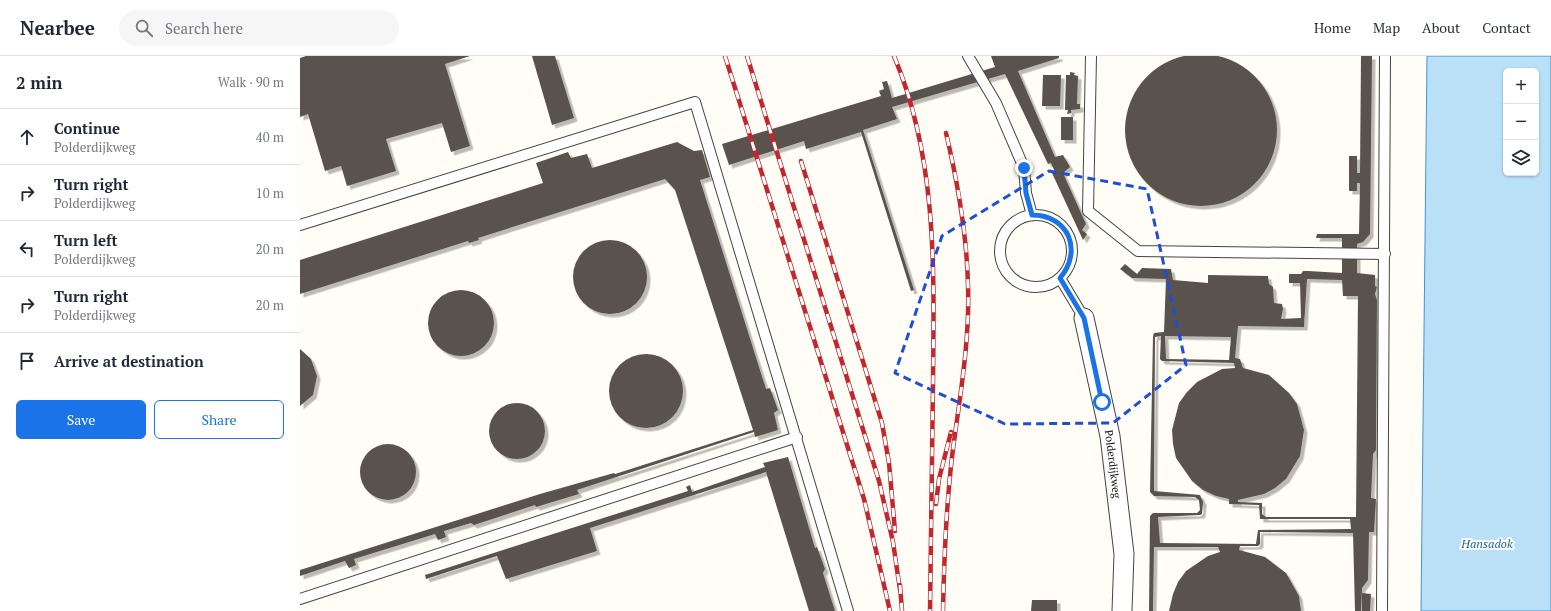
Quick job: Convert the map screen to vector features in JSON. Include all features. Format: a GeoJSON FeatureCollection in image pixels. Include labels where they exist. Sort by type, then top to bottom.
{"type":"FeatureCollection","features":[{"type":"Feature","properties":{"kind":"street","name":"Polderdijkweg"},"geometry":{"type":"LineString","coordinates":[[1084,318],[1110,436],[1124,554],[1122,611]]}},
{"type":"Feature","properties":{"kind":"lane"},"geometry":{"type":"LineString","coordinates":[[968,56],[996,103],[1024,168],[1026,193],[1032,215]]}},
{"type":"Feature","properties":{"kind":"lane"},"geometry":{"type":"LineString","coordinates":[[1091,56],[1088,211],[1138,251],[1385,254]]}},
{"type":"Feature","properties":{"kind":"lane"},"geometry":{"type":"LineString","coordinates":[[1382,611],[1386,56]]}},
{"type":"Feature","properties":{"kind":"lane"},"geometry":{"type":"LineString","coordinates":[[300,225],[695,102],[797,437],[848,611]]}},
{"type":"Feature","properties":{"kind":"lane"},"geometry":{"type":"LineString","coordinates":[[1032,215],[1040,215],[1054,220],[1065,230],[1071,243],[1071,258],[1065,272],[1060,278],[1043,286],[1024,285],[1011,277],[1003,266],[1000,256],[1002,237],[1014,222],[1032,215]]}},
{"type":"Feature","properties":{"kind":"lane","name":"Polderdijkweg"},"geometry":{"type":"LineString","coordinates":[[1060,278],[1084,318]]}},
{"type":"Feature","properties":{"kind":"lane"},"geometry":{"type":"LineString","coordinates":[[300,600],[797,437]]}},
{"type":"Feature","properties":{"kind":"highlighted area"},"geometry":{"type":"Polygon","coordinates":[[[1049,171],[1147,189],[1186,365],[1113,423],[1005,424],[895,373],[942,236],[1049,171]]]}},
{"type":"Feature","properties":{"kind":"water","name":"Hansadok"},"geometry":{"type":"Polygon","coordinates":[[[1427,56],[1551,56],[1551,611],[1421,611],[1427,56]]]}},
{"type":"Feature","properties":{"kind":"building"},"geometry":{"type":"Polygon","coordinates":[[[1194,54],[1208,54],[1223,57],[1237,63],[1255,76],[1268,94],[1274,108],[1277,130],[1274,152],[1268,166],[1255,184],[1237,197],[1223,203],[1208,206],[1194,206],[1179,203],[1165,197],[1153,189],[1142,178],[1134,166],[1128,152],[1125,137],[1125,123],[1128,108],[1134,94],[1142,82],[1153,71],[1165,63],[1179,57],[1194,54]]]}},
{"type":"Feature","properties":{"kind":"building"},"geometry":{"type":"Polygon","coordinates":[[[306,56],[470,56],[445,64],[470,146],[451,152],[442,123],[386,139],[396,171],[347,186],[341,166],[325,171],[308,114],[300,117],[300,58],[306,56]]]}},
{"type":"Feature","properties":{"kind":"building"},"geometry":{"type":"Polygon","coordinates":[[[532,56],[555,56],[574,118],[552,125],[532,56]]]}},
{"type":"Feature","properties":{"kind":"building"},"geometry":{"type":"Polygon","coordinates":[[[991,56],[1059,56],[1059,58],[1018,71],[1055,157],[1063,155],[1070,167],[1063,173],[1086,224],[1082,230],[1087,234],[1083,240],[1052,173],[1055,172],[1051,163],[1048,164],[1005,74],[892,107],[897,119],[863,130],[914,290],[911,291],[861,132],[806,149],[804,141],[729,165],[722,144],[881,96],[879,91],[884,89],[882,82],[887,81],[892,98],[995,67],[991,56]]]}},
{"type":"Feature","properties":{"kind":"building"},"geometry":{"type":"Polygon","coordinates":[[[1361,56],[1372,56],[1370,234],[1363,242],[1357,244],[1357,273],[1375,275],[1375,286],[1377,287],[1375,294],[1377,300],[1376,450],[1373,454],[1371,498],[1376,499],[1374,532],[1369,532],[1368,580],[1362,588],[1361,611],[1355,611],[1353,533],[1260,532],[1260,544],[1258,546],[1240,546],[1239,550],[1265,557],[1286,573],[1299,596],[1301,611],[1169,611],[1173,594],[1178,582],[1186,571],[1208,556],[1220,552],[1218,547],[1154,547],[1153,611],[1149,611],[1150,516],[1153,513],[1197,513],[1200,510],[1199,500],[1195,497],[1154,496],[1150,492],[1153,336],[1154,333],[1164,332],[1166,279],[1132,278],[1120,269],[1125,264],[1137,274],[1142,268],[1171,269],[1173,280],[1208,283],[1208,275],[1268,276],[1269,284],[1273,287],[1274,303],[1282,304],[1283,309],[1281,319],[1301,318],[1300,283],[1289,283],[1289,274],[1301,274],[1303,271],[1342,273],[1342,238],[1316,238],[1317,234],[1359,234],[1360,183],[1357,183],[1357,191],[1349,191],[1349,156],[1357,156],[1357,173],[1360,173],[1361,56]],[[1307,279],[1304,327],[1238,326],[1235,358],[1240,359],[1243,368],[1269,375],[1289,393],[1297,404],[1304,430],[1300,456],[1286,479],[1275,488],[1264,494],[1238,500],[1238,502],[1262,503],[1262,514],[1266,517],[1356,517],[1358,296],[1343,296],[1342,280],[1307,279]],[[1161,336],[1155,337],[1154,491],[1200,495],[1203,502],[1202,514],[1200,515],[1158,517],[1160,543],[1256,544],[1258,530],[1351,529],[1350,519],[1260,519],[1259,505],[1229,504],[1229,499],[1216,496],[1203,490],[1192,481],[1176,458],[1173,444],[1172,430],[1179,403],[1197,382],[1222,369],[1235,368],[1234,363],[1162,361],[1160,359],[1161,336]],[[1165,336],[1166,359],[1229,360],[1231,337],[1165,336]]]}},
{"type":"Feature","properties":{"kind":"building"},"geometry":{"type":"Polygon","coordinates":[[[1070,72],[1075,73],[1074,75],[1078,76],[1077,104],[1080,104],[1080,109],[1071,110],[1071,113],[1067,114],[1068,110],[1065,110],[1066,75],[1070,75],[1070,72]]]}},
{"type":"Feature","properties":{"kind":"building"},"geometry":{"type":"Polygon","coordinates":[[[1043,75],[1061,75],[1060,106],[1042,106],[1043,75]]]}},
{"type":"Feature","properties":{"kind":"building"},"geometry":{"type":"Polygon","coordinates":[[[1061,117],[1073,117],[1073,140],[1061,140],[1061,117]]]}},
{"type":"Feature","properties":{"kind":"building"},"geometry":{"type":"Polygon","coordinates":[[[677,142],[694,151],[702,150],[710,177],[700,180],[766,389],[770,388],[778,410],[774,413],[778,430],[755,437],[754,432],[577,490],[579,494],[536,507],[535,505],[474,525],[471,523],[444,531],[446,537],[438,540],[435,534],[354,559],[356,565],[349,568],[345,561],[300,576],[300,570],[540,494],[614,473],[615,474],[753,430],[675,190],[665,179],[478,238],[479,240],[469,243],[468,241],[300,294],[300,260],[543,183],[536,163],[568,152],[571,158],[587,154],[592,168],[677,142]]]}},
{"type":"Feature","properties":{"kind":"building"},"geometry":{"type":"Polygon","coordinates":[[[603,240],[617,240],[624,242],[637,250],[645,263],[647,277],[645,291],[637,304],[624,312],[617,314],[603,314],[596,312],[583,304],[575,291],[573,284],[573,270],[575,263],[583,250],[596,242],[603,240]]]}},
{"type":"Feature","properties":{"kind":"building"},"geometry":{"type":"Polygon","coordinates":[[[461,290],[474,293],[484,300],[491,310],[494,323],[491,336],[484,346],[474,353],[461,356],[448,353],[438,346],[431,336],[428,323],[431,310],[438,300],[448,293],[461,290]]]}},
{"type":"Feature","properties":{"kind":"building"},"geometry":{"type":"Polygon","coordinates":[[[300,349],[311,359],[317,376],[313,395],[300,406],[300,349]]]}},
{"type":"Feature","properties":{"kind":"building"},"geometry":{"type":"Polygon","coordinates":[[[646,354],[667,360],[677,370],[683,391],[677,412],[667,422],[646,428],[625,422],[615,412],[609,391],[615,370],[625,360],[646,354]]]}},
{"type":"Feature","properties":{"kind":"building"},"geometry":{"type":"Polygon","coordinates":[[[517,403],[528,405],[537,411],[543,420],[545,431],[543,442],[537,451],[528,457],[517,459],[506,457],[497,451],[491,442],[489,431],[491,420],[497,411],[506,405],[517,403]]]}},
{"type":"Feature","properties":{"kind":"building"},"geometry":{"type":"Polygon","coordinates":[[[388,444],[399,446],[408,452],[414,461],[416,472],[414,483],[408,492],[399,498],[388,500],[377,498],[368,492],[362,483],[360,472],[362,461],[368,452],[377,446],[388,444]]]}},
{"type":"Feature","properties":{"kind":"building"},"geometry":{"type":"Polygon","coordinates":[[[788,457],[815,548],[817,547],[825,569],[823,573],[835,611],[809,611],[766,472],[590,528],[597,551],[506,579],[497,556],[426,579],[425,575],[688,491],[686,487],[690,485],[692,492],[765,467],[763,463],[788,457]]]}},
{"type":"Feature","properties":{"kind":"building"},"geometry":{"type":"Polygon","coordinates":[[[1362,593],[1371,594],[1370,611],[1362,611],[1362,593]]]}},
{"type":"Feature","properties":{"kind":"building"},"geometry":{"type":"Polygon","coordinates":[[[1032,600],[1057,600],[1057,611],[1031,611],[1032,600]]]}},
{"type":"Feature","properties":{"kind":"railway"},"geometry":{"type":"LineString","coordinates":[[725,56],[864,499],[890,611]]}},
{"type":"Feature","properties":{"kind":"railway"},"geometry":{"type":"LineString","coordinates":[[747,56],[879,481],[893,542],[900,590]]}},
{"type":"Feature","properties":{"kind":"railway"},"geometry":{"type":"LineString","coordinates":[[894,56],[908,95],[919,136],[926,176],[933,259],[934,301],[930,611]]}},
{"type":"Feature","properties":{"kind":"railway"},"geometry":{"type":"LineString","coordinates":[[943,611],[948,496],[966,350],[968,307],[964,228],[946,133]]}},
{"type":"Feature","properties":{"kind":"railway"},"geometry":{"type":"LineString","coordinates":[[801,161],[882,423],[889,463],[895,531]]}},
{"type":"Feature","properties":{"kind":"railway"},"geometry":{"type":"LineString","coordinates":[[936,504],[939,479],[951,432]]}},
{"type":"Feature","properties":{"kind":"railway"},"geometry":{"type":"LineString","coordinates":[[900,585],[902,611]]}},
{"type":"Feature","properties":{"kind":"route"},"geometry":{"type":"LineString","coordinates":[[1024,168],[1026,193],[1032,215],[1040,215],[1054,220],[1060,224],[1069,236],[1072,251],[1071,258],[1069,266],[1060,278],[1084,318],[1102,402]]}}]}
